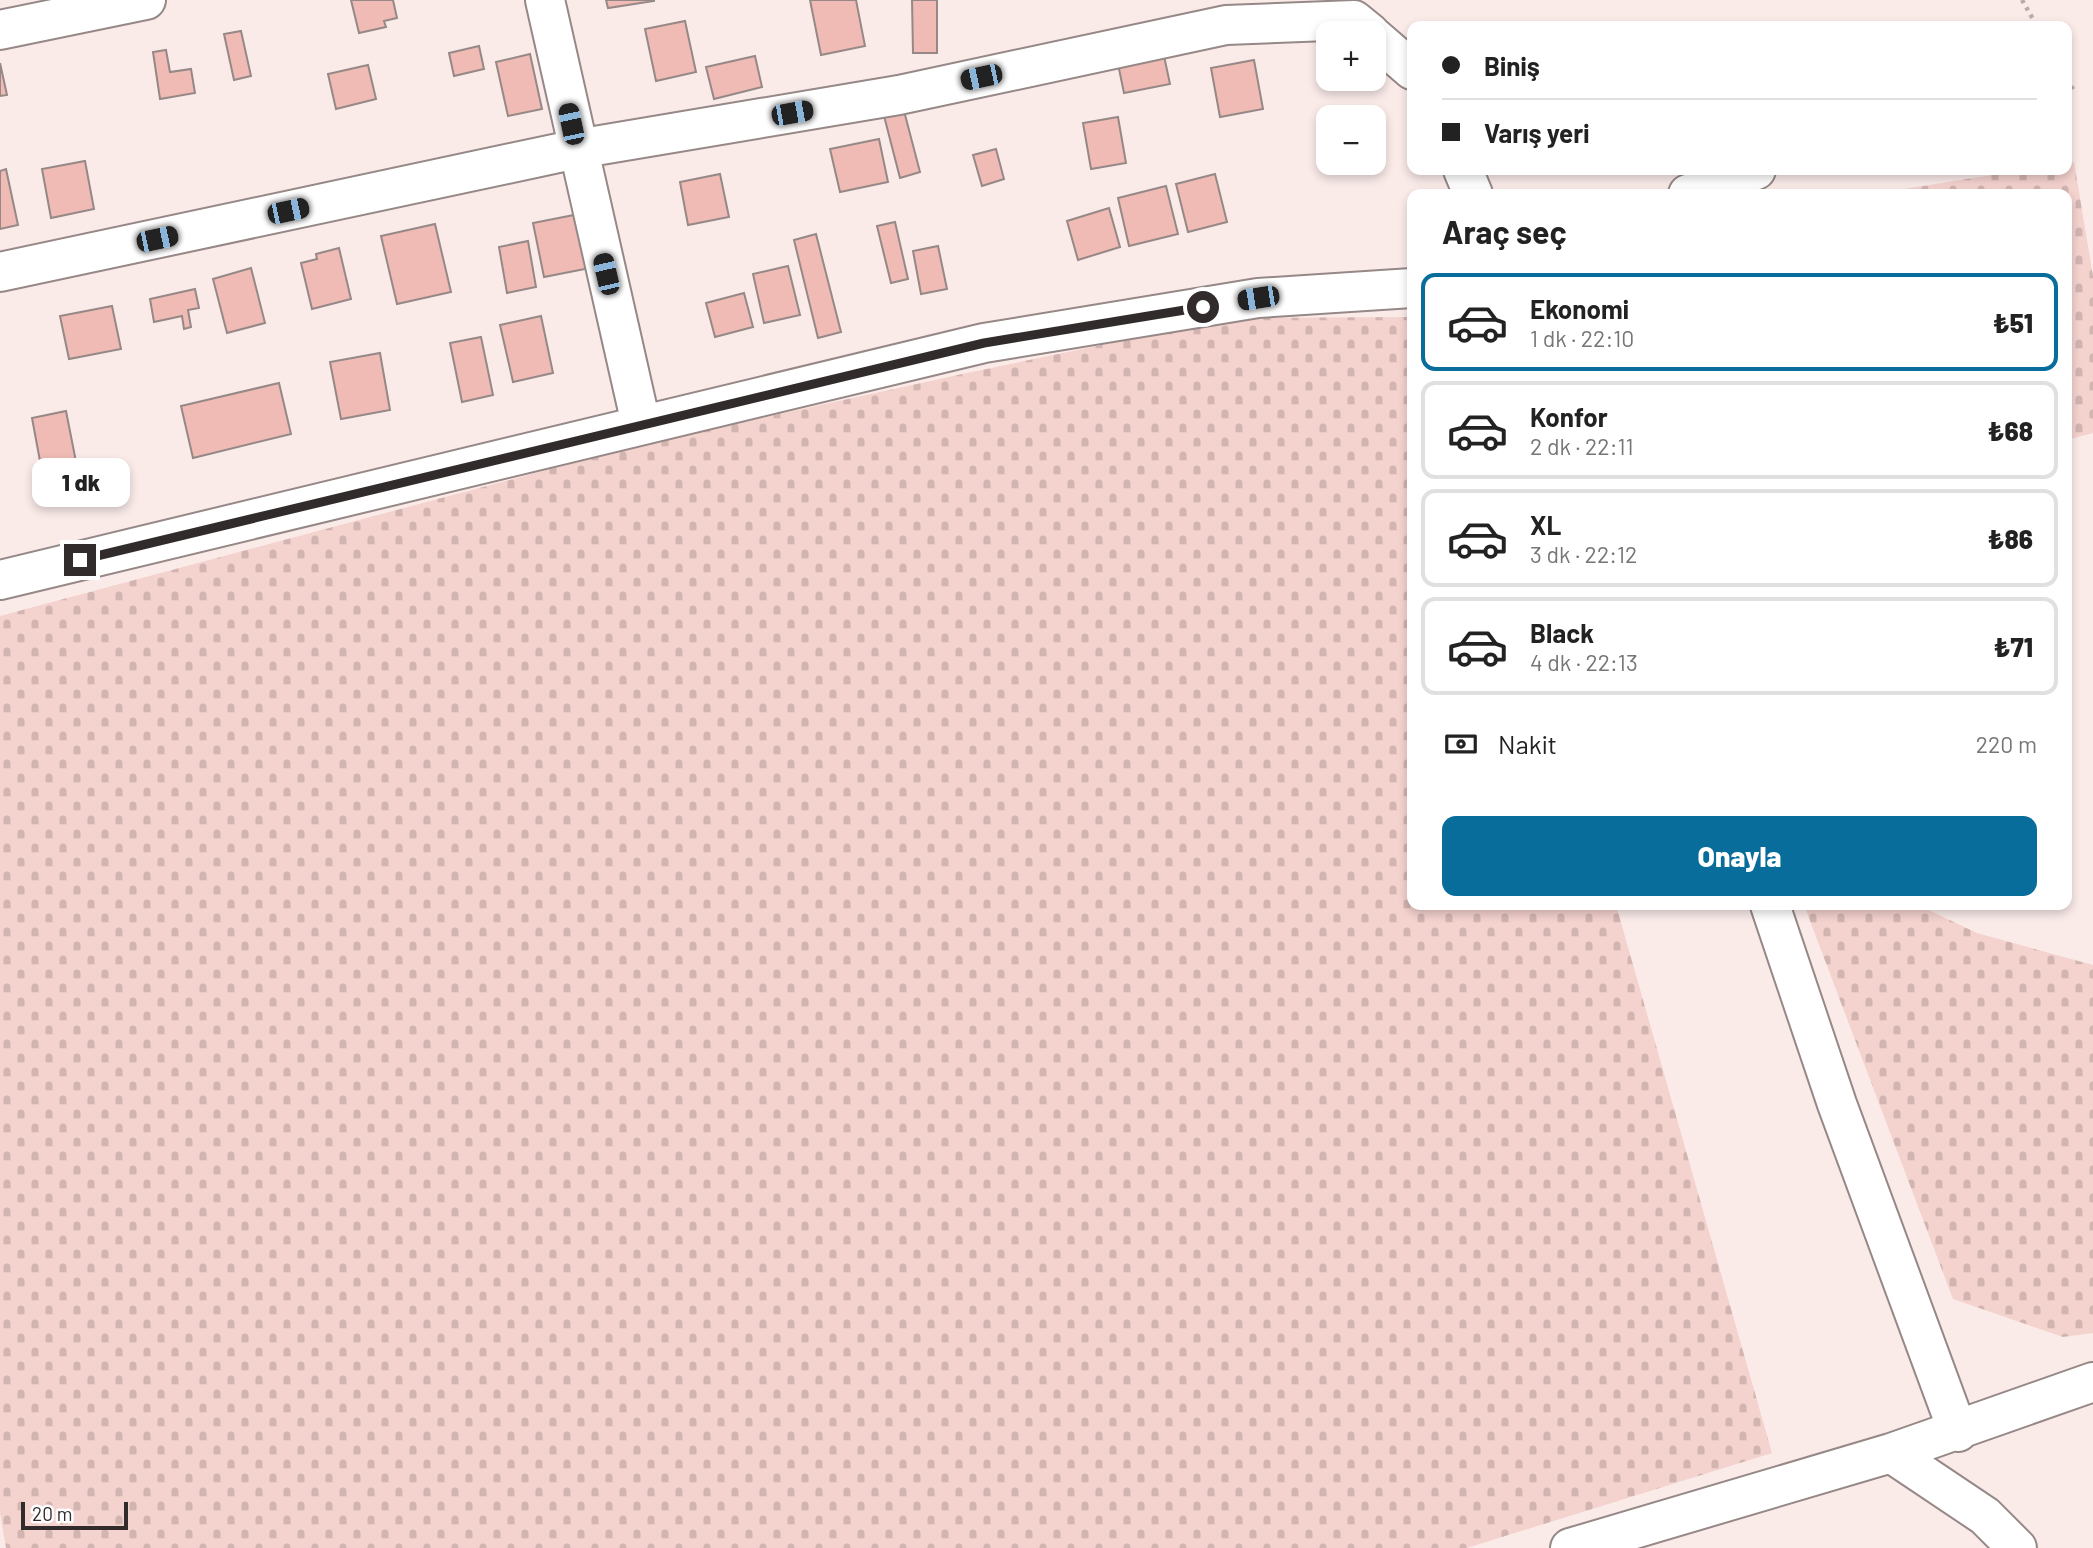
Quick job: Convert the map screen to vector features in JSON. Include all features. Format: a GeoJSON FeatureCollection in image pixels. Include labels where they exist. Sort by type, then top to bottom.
{"type":"FeatureCollection","features":[{"type":"Feature","properties":{"kind":"street"},"geometry":{"type":"LineString","coordinates":[[0,30],[146,0]]}},
{"type":"Feature","properties":{"kind":"street"},"geometry":{"type":"LineString","coordinates":[[545,0],[641,424]]}},
{"type":"Feature","properties":{"kind":"street"},"geometry":{"type":"LineString","coordinates":[[0,272],[577,149],[899,94],[1226,25],[1316,21]]}},
{"type":"Feature","properties":{"kind":"street"},"geometry":{"type":"LineString","coordinates":[[1328,21],[1355,21]]}},
{"type":"Feature","properties":{"kind":"street"},"geometry":{"type":"LineString","coordinates":[[1386,47],[1407,66]]}},
{"type":"Feature","properties":{"kind":"street"},"geometry":{"type":"LineString","coordinates":[[1702,189],[1742,175]]}},
{"type":"Feature","properties":{"kind":"street"},"geometry":{"type":"LineString","coordinates":[[0,580],[984,343],[1258,298],[1407,289]]}},
{"type":"Feature","properties":{"kind":"street"},"geometry":{"type":"LineString","coordinates":[[1772,910],[1837,1104],[1958,1432]]}},
{"type":"Feature","properties":{"kind":"street"},"geometry":{"type":"LineString","coordinates":[[1570,1548],[1958,1432],[2093,1382]]}},
{"type":"Feature","properties":{"kind":"street"},"geometry":{"type":"LineString","coordinates":[[1891,1453],[1986,1516],[2017,1548]]}},
{"type":"Feature","properties":{"kind":"path"},"geometry":{"type":"LineString","coordinates":[[2022,0],[2034,21]]}},
{"type":"Feature","properties":{"kind":"path"},"geometry":{"type":"LineString","coordinates":[[2072,88],[2075,93]]}},
{"type":"Feature","properties":{"kind":"green space"},"geometry":{"type":"Polygon","coordinates":[[[2072,162],[2093,276],[2093,433],[2072,439],[2072,189],[1904,189],[1992,175],[2072,175],[2072,162]]]}},
{"type":"Feature","properties":{"kind":"green space"},"geometry":{"type":"Polygon","coordinates":[[[1407,317],[1407,910],[1617,910],[1772,1453],[1467,1548],[6,1548],[0,1513],[0,616],[651,442],[1231,318],[1407,317]]]}},
{"type":"Feature","properties":{"kind":"green space"},"geometry":{"type":"Polygon","coordinates":[[[1806,910],[1929,910],[1977,933],[2093,965],[2093,1333],[2063,1337],[1953,1299],[1806,910]]]}},
{"type":"Feature","properties":{"kind":"building"},"geometry":{"type":"Polygon","coordinates":[[[351,0],[393,0],[397,18],[384,21],[386,27],[359,33],[351,0]]]}},
{"type":"Feature","properties":{"kind":"building"},"geometry":{"type":"Polygon","coordinates":[[[606,0],[654,0],[654,1],[608,8],[606,0]]]}},
{"type":"Feature","properties":{"kind":"building"},"geometry":{"type":"Polygon","coordinates":[[[810,0],[856,0],[865,46],[821,55],[810,0]]]}},
{"type":"Feature","properties":{"kind":"building"},"geometry":{"type":"Polygon","coordinates":[[[912,0],[937,0],[937,53],[913,53],[912,0]]]}},
{"type":"Feature","properties":{"kind":"building"},"geometry":{"type":"Polygon","coordinates":[[[685,21],[696,72],[656,81],[645,29],[685,21]]]}},
{"type":"Feature","properties":{"kind":"building"},"geometry":{"type":"Polygon","coordinates":[[[241,31],[251,76],[234,80],[224,34],[241,31]]]}},
{"type":"Feature","properties":{"kind":"building"},"geometry":{"type":"Polygon","coordinates":[[[479,46],[484,69],[454,76],[449,53],[479,46]]]}},
{"type":"Feature","properties":{"kind":"building"},"geometry":{"type":"Polygon","coordinates":[[[166,50],[170,72],[191,69],[195,93],[160,99],[153,52],[166,50]]]}},
{"type":"Feature","properties":{"kind":"building"},"geometry":{"type":"Polygon","coordinates":[[[530,54],[542,109],[508,116],[496,62],[530,54]]]}},
{"type":"Feature","properties":{"kind":"building"},"geometry":{"type":"Polygon","coordinates":[[[755,56],[762,87],[714,99],[706,67],[755,56]]]}},
{"type":"Feature","properties":{"kind":"building"},"geometry":{"type":"Polygon","coordinates":[[[1164,56],[1170,84],[1124,93],[1118,64],[1164,56]]]}},
{"type":"Feature","properties":{"kind":"building"},"geometry":{"type":"Polygon","coordinates":[[[1254,60],[1263,109],[1220,117],[1211,68],[1254,60]]]}},
{"type":"Feature","properties":{"kind":"building"},"geometry":{"type":"Polygon","coordinates":[[[0,63],[7,95],[0,96],[0,63]]]}},
{"type":"Feature","properties":{"kind":"building"},"geometry":{"type":"Polygon","coordinates":[[[368,65],[376,99],[336,109],[328,74],[368,65]]]}},
{"type":"Feature","properties":{"kind":"building"},"geometry":{"type":"Polygon","coordinates":[[[903,107],[920,172],[900,178],[883,112],[903,107]]]}},
{"type":"Feature","properties":{"kind":"building"},"geometry":{"type":"Polygon","coordinates":[[[1118,117],[1126,163],[1091,169],[1083,123],[1118,117]]]}},
{"type":"Feature","properties":{"kind":"building"},"geometry":{"type":"Polygon","coordinates":[[[879,139],[888,182],[840,192],[830,149],[879,139]]]}},
{"type":"Feature","properties":{"kind":"building"},"geometry":{"type":"Polygon","coordinates":[[[996,149],[1004,179],[982,186],[973,155],[996,149]]]}},
{"type":"Feature","properties":{"kind":"building"},"geometry":{"type":"Polygon","coordinates":[[[85,161],[94,209],[51,218],[42,169],[85,161]]]}},
{"type":"Feature","properties":{"kind":"building"},"geometry":{"type":"Polygon","coordinates":[[[6,169],[18,225],[0,229],[0,171],[6,169]]]}},
{"type":"Feature","properties":{"kind":"building"},"geometry":{"type":"Polygon","coordinates":[[[720,174],[729,217],[688,225],[680,182],[720,174]]]}},
{"type":"Feature","properties":{"kind":"building"},"geometry":{"type":"Polygon","coordinates":[[[1215,174],[1227,222],[1188,232],[1176,184],[1215,174]]]}},
{"type":"Feature","properties":{"kind":"building"},"geometry":{"type":"Polygon","coordinates":[[[1166,186],[1178,234],[1129,246],[1118,198],[1166,186]]]}},
{"type":"Feature","properties":{"kind":"building"},"geometry":{"type":"Polygon","coordinates":[[[1109,208],[1120,247],[1078,260],[1067,221],[1109,208]]]}},
{"type":"Feature","properties":{"kind":"building"},"geometry":{"type":"Polygon","coordinates":[[[579,214],[590,268],[544,277],[533,223],[579,214]]]}},
{"type":"Feature","properties":{"kind":"building"},"geometry":{"type":"Polygon","coordinates":[[[895,222],[908,279],[891,283],[877,226],[895,222]]]}},
{"type":"Feature","properties":{"kind":"building"},"geometry":{"type":"Polygon","coordinates":[[[435,224],[451,292],[397,304],[381,236],[435,224]]]}},
{"type":"Feature","properties":{"kind":"building"},"geometry":{"type":"Polygon","coordinates":[[[816,234],[841,332],[818,338],[794,240],[816,234]]]}},
{"type":"Feature","properties":{"kind":"building"},"geometry":{"type":"Polygon","coordinates":[[[528,241],[536,287],[507,293],[499,247],[528,241]]]}},
{"type":"Feature","properties":{"kind":"building"},"geometry":{"type":"Polygon","coordinates":[[[938,246],[947,289],[921,294],[913,251],[938,246]]]}},
{"type":"Feature","properties":{"kind":"building"},"geometry":{"type":"Polygon","coordinates":[[[339,248],[351,299],[312,309],[301,263],[317,259],[316,254],[339,248]]]}},
{"type":"Feature","properties":{"kind":"building"},"geometry":{"type":"Polygon","coordinates":[[[788,266],[800,315],[764,323],[753,274],[788,266]]]}},
{"type":"Feature","properties":{"kind":"building"},"geometry":{"type":"Polygon","coordinates":[[[251,268],[265,323],[227,333],[213,279],[251,268]]]}},
{"type":"Feature","properties":{"kind":"building"},"geometry":{"type":"Polygon","coordinates":[[[195,289],[199,308],[188,310],[191,327],[184,329],[182,316],[154,322],[150,299],[195,289]]]}},
{"type":"Feature","properties":{"kind":"building"},"geometry":{"type":"Polygon","coordinates":[[[744,293],[753,327],[715,337],[706,303],[744,293]]]}},
{"type":"Feature","properties":{"kind":"building"},"geometry":{"type":"Polygon","coordinates":[[[112,306],[121,349],[69,359],[60,316],[112,306]]]}},
{"type":"Feature","properties":{"kind":"building"},"geometry":{"type":"Polygon","coordinates":[[[541,316],[553,373],[513,382],[500,325],[541,316]]]}},
{"type":"Feature","properties":{"kind":"building"},"geometry":{"type":"Polygon","coordinates":[[[481,337],[493,395],[462,402],[450,343],[481,337]]]}},
{"type":"Feature","properties":{"kind":"building"},"geometry":{"type":"Polygon","coordinates":[[[380,353],[390,410],[341,419],[330,362],[380,353]]]}},
{"type":"Feature","properties":{"kind":"building"},"geometry":{"type":"Polygon","coordinates":[[[279,383],[291,434],[193,458],[181,406],[279,383]]]}},
{"type":"Feature","properties":{"kind":"building"},"geometry":{"type":"Polygon","coordinates":[[[66,411],[80,482],[45,488],[32,418],[66,411]]]}},
{"type":"Feature","properties":{"kind":"route"},"geometry":{"type":"LineString","coordinates":[[80,560],[984,343],[1203,307]]}}]}
